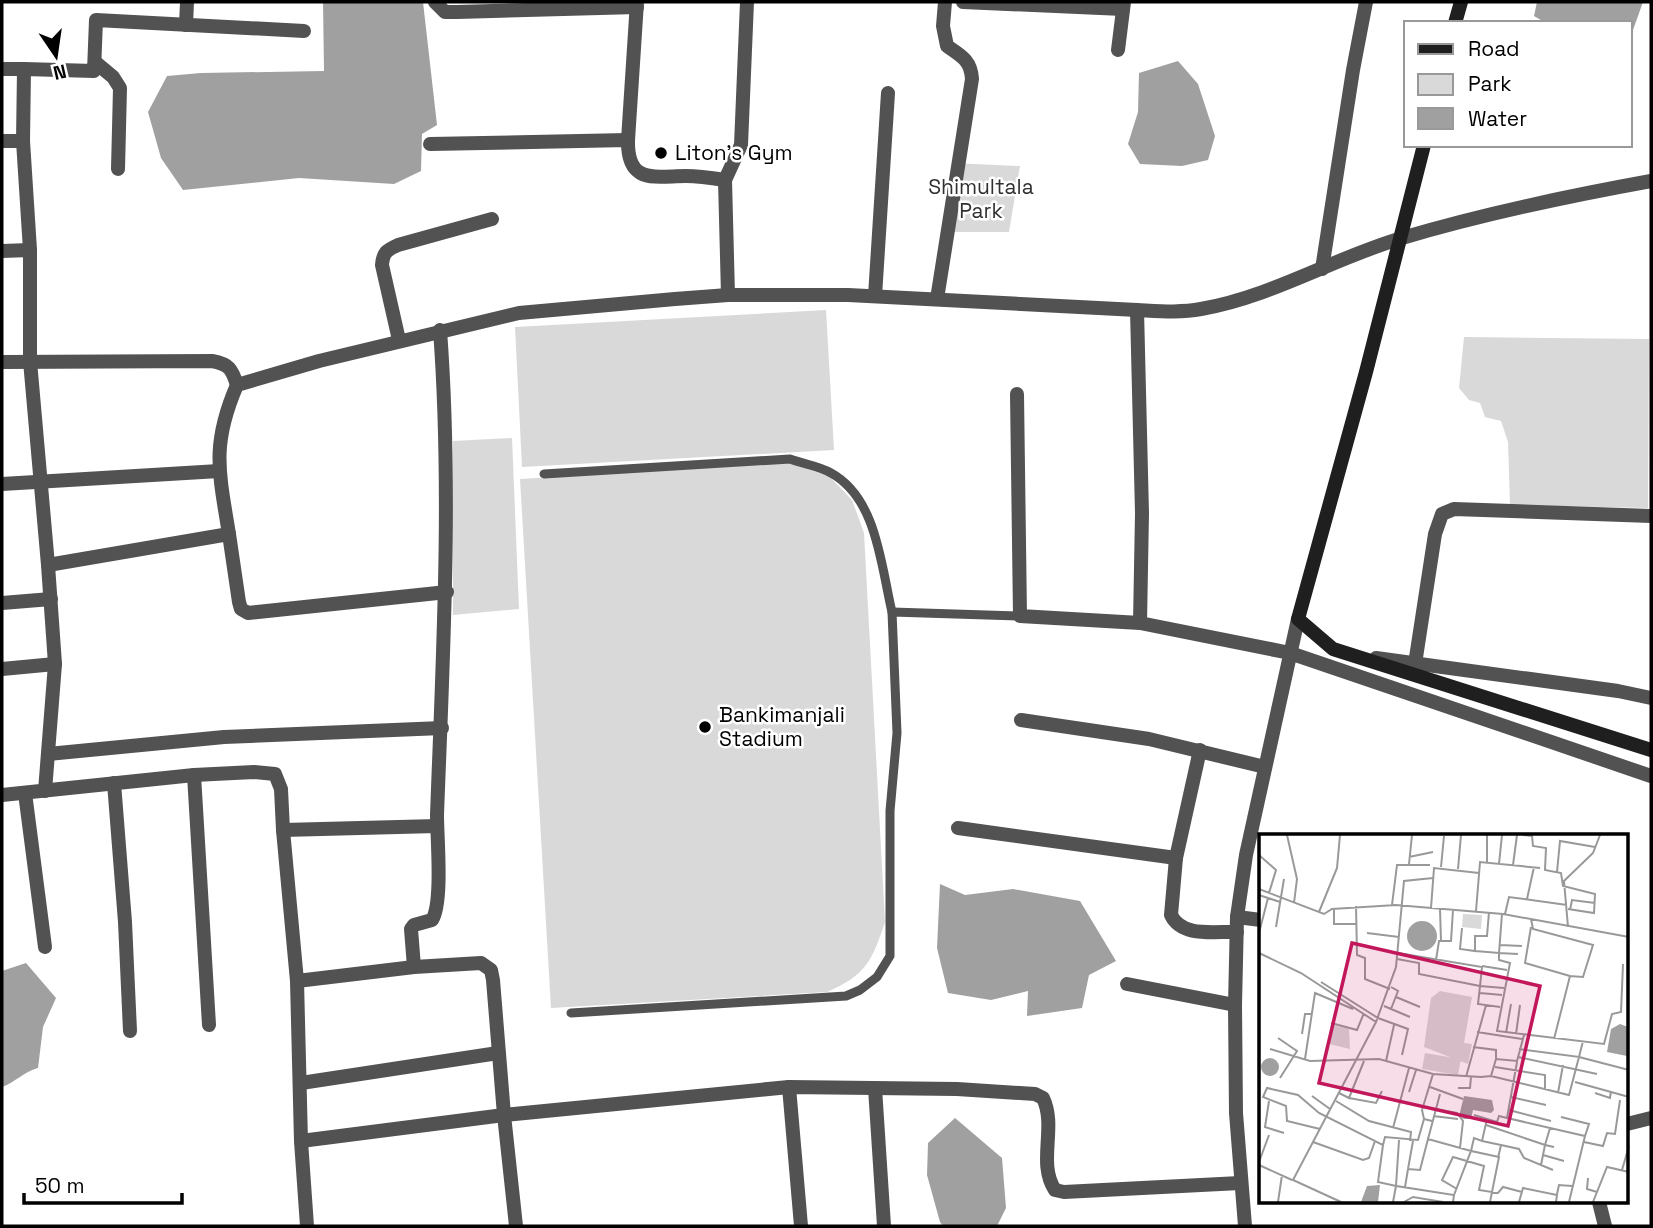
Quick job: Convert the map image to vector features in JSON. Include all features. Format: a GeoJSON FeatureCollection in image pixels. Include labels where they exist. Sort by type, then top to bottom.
{"type":"FeatureCollection","features":[{"type":"Feature","properties":{"kind":"main road"},"geometry":{"type":"LineString","coordinates":[[1456,21],[1461,2]]}},
{"type":"Feature","properties":{"kind":"main road"},"geometry":{"type":"LineString","coordinates":[[1423,147],[1298,619],[1333,649],[1651,750]]}},
{"type":"Feature","properties":{"kind":"street"},"geometry":{"type":"LineString","coordinates":[[186,25],[187,2]]}},
{"type":"Feature","properties":{"kind":"street"},"geometry":{"type":"LineString","coordinates":[[435,2],[445,12],[637,5],[628,139],[628,150],[634,164],[639,173],[648,178],[688,176],[725,180]]}},
{"type":"Feature","properties":{"kind":"street"},"geometry":{"type":"LineString","coordinates":[[728,295],[725,180],[741,145],[747,2]]}},
{"type":"Feature","properties":{"kind":"street"},"geometry":{"type":"LineString","coordinates":[[937,299],[972,79],[967,60],[947,46],[943,26],[944,2]]}},
{"type":"Feature","properties":{"kind":"street"},"geometry":{"type":"LineString","coordinates":[[964,2],[1124,5],[1118,50]]}},
{"type":"Feature","properties":{"kind":"street"},"geometry":{"type":"LineString","coordinates":[[1322,269],[1366,2]]}},
{"type":"Feature","properties":{"kind":"street"},"geometry":{"type":"LineString","coordinates":[[2,69],[94,71],[96,20],[304,31]]}},
{"type":"Feature","properties":{"kind":"street"},"geometry":{"type":"LineString","coordinates":[[94,62],[113,77],[120,88],[118,169]]}},
{"type":"Feature","properties":{"kind":"street"},"geometry":{"type":"LineString","coordinates":[[24,69],[23,141],[30,250],[30,361],[42,480],[55,664],[45,791]]}},
{"type":"Feature","properties":{"kind":"street"},"geometry":{"type":"LineString","coordinates":[[875,296],[888,93]]}},
{"type":"Feature","properties":{"kind":"street"},"geometry":{"type":"LineString","coordinates":[[429,144],[628,139]]}},
{"type":"Feature","properties":{"kind":"street"},"geometry":{"type":"LineString","coordinates":[[2,141],[23,141]]}},
{"type":"Feature","properties":{"kind":"street"},"geometry":{"type":"LineString","coordinates":[[237,385],[400,340],[519,313],[728,295],[875,296],[1137,310],[1202,309],[1246,297],[1400,238],[1576,195],[1651,181]]}},
{"type":"Feature","properties":{"kind":"street"},"geometry":{"type":"LineString","coordinates":[[400,340],[382,265],[387,250],[492,219]]}},
{"type":"Feature","properties":{"kind":"street"},"geometry":{"type":"LineString","coordinates":[[2,251],[30,250]]}},
{"type":"Feature","properties":{"kind":"street"},"geometry":{"type":"LineString","coordinates":[[1137,310],[1142,488],[1140,623]]}},
{"type":"Feature","properties":{"kind":"street"},"geometry":{"type":"LineString","coordinates":[[414,967],[411,929],[414,925],[432,920],[436,914],[447,593],[446,405],[440,330]]}},
{"type":"Feature","properties":{"kind":"street"},"geometry":{"type":"LineString","coordinates":[[2,362],[212,361],[227,364],[232,368],[237,385],[222,426],[219,471],[241,609],[248,613],[447,593]]}},
{"type":"Feature","properties":{"kind":"street"},"geometry":{"type":"LineString","coordinates":[[1017,394],[1020,616],[1140,623],[1290,653],[1651,776]]}},
{"type":"Feature","properties":{"kind":"street"},"geometry":{"type":"LineString","coordinates":[[2,484],[219,471]]}},
{"type":"Feature","properties":{"kind":"street"},"geometry":{"type":"LineString","coordinates":[[1415,664],[1435,534],[1442,514],[1454,509],[1651,516]]}},
{"type":"Feature","properties":{"kind":"street"},"geometry":{"type":"LineString","coordinates":[[48,565],[229,534]]}},
{"type":"Feature","properties":{"kind":"street"},"geometry":{"type":"LineString","coordinates":[[2,603],[51,599]]}},
{"type":"Feature","properties":{"kind":"street"},"geometry":{"type":"LineString","coordinates":[[1245,1226],[1236,1113],[1237,925],[1246,855],[1298,619]]}},
{"type":"Feature","properties":{"kind":"street"},"geometry":{"type":"LineString","coordinates":[[1350,655],[1618,691],[1651,698]]}},
{"type":"Feature","properties":{"kind":"street"},"geometry":{"type":"LineString","coordinates":[[2,669],[55,664]]}},
{"type":"Feature","properties":{"kind":"street"},"geometry":{"type":"LineString","coordinates":[[1021,720],[1149,739],[1265,767]]}},
{"type":"Feature","properties":{"kind":"street"},"geometry":{"type":"LineString","coordinates":[[48,754],[225,737],[442,727]]}},
{"type":"Feature","properties":{"kind":"street"},"geometry":{"type":"LineString","coordinates":[[1200,750],[1176,858],[1171,915],[1181,928],[1190,930],[1259,920]]}},
{"type":"Feature","properties":{"kind":"street"},"geometry":{"type":"LineString","coordinates":[[2,795],[194,775],[254,772],[275,774],[281,789],[297,981],[301,1141],[307,1226]]}},
{"type":"Feature","properties":{"kind":"street"},"geometry":{"type":"LineString","coordinates":[[194,775],[209,1025]]}},
{"type":"Feature","properties":{"kind":"street"},"geometry":{"type":"LineString","coordinates":[[114,783],[130,1031]]}},
{"type":"Feature","properties":{"kind":"street"},"geometry":{"type":"LineString","coordinates":[[25,793],[45,947]]}},
{"type":"Feature","properties":{"kind":"street"},"geometry":{"type":"LineString","coordinates":[[283,830],[437,826]]}},
{"type":"Feature","properties":{"kind":"street"},"geometry":{"type":"LineString","coordinates":[[958,828],[1176,858]]}},
{"type":"Feature","properties":{"kind":"street"},"geometry":{"type":"LineString","coordinates":[[297,981],[469,962],[481,963],[491,970],[503,1115],[516,1226]]}},
{"type":"Feature","properties":{"kind":"street"},"geometry":{"type":"LineString","coordinates":[[1127,984],[1235,1005]]}},
{"type":"Feature","properties":{"kind":"street"},"geometry":{"type":"LineString","coordinates":[[301,1083],[498,1053]]}},
{"type":"Feature","properties":{"kind":"street"},"geometry":{"type":"LineString","coordinates":[[301,1141],[503,1115],[789,1087],[1022,1093],[1043,1098],[1048,1113],[1048,1174],[1055,1190],[1064,1192],[1241,1183]]}},
{"type":"Feature","properties":{"kind":"street"},"geometry":{"type":"LineString","coordinates":[[789,1087],[801,1226]]}},
{"type":"Feature","properties":{"kind":"street"},"geometry":{"type":"LineString","coordinates":[[875,1088],[884,1226]]}},
{"type":"Feature","properties":{"kind":"street"},"geometry":{"type":"LineString","coordinates":[[1628,1124],[1651,1118]]}},
{"type":"Feature","properties":{"kind":"street"},"geometry":{"type":"LineString","coordinates":[[1599,1204],[1605,1226]]}},
{"type":"Feature","properties":{"kind":"lane"},"geometry":{"type":"LineString","coordinates":[[544,474],[790,459],[829,472],[847,484],[861,500],[870,520],[892,612],[897,733],[890,811],[890,956],[877,977],[860,990],[846,996],[571,1013]]}},
{"type":"Feature","properties":{"kind":"lane"},"geometry":{"type":"LineString","coordinates":[[892,612],[1020,616]]}},
{"type":"Feature","properties":{"kind":"green space","name":"Shimultala Park"},"geometry":{"type":"Polygon","coordinates":[[[952,163],[1020,166],[1009,232],[944,232],[952,163]]]}},
{"type":"Feature","properties":{"kind":"green space"},"geometry":{"type":"Polygon","coordinates":[[[826,310],[834,450],[522,467],[515,327],[826,310]]]}},
{"type":"Feature","properties":{"kind":"green space"},"geometry":{"type":"Polygon","coordinates":[[[1464,337],[1649,339],[1648,508],[1510,505],[1508,442],[1501,421],[1485,417],[1480,403],[1469,400],[1459,388],[1464,337]]]}},
{"type":"Feature","properties":{"kind":"green space"},"geometry":{"type":"Polygon","coordinates":[[[512,438],[519,609],[453,615],[453,441],[512,438]]]}},
{"type":"Feature","properties":{"kind":"green space","name":"Bankimanjali Stadium"},"geometry":{"type":"Polygon","coordinates":[[[789,463],[829,476],[852,500],[864,533],[885,922],[876,947],[859,973],[827,992],[551,1008],[520,479],[789,463]]]}},
{"type":"Feature","properties":{"kind":"water"},"geometry":{"type":"Polygon","coordinates":[[[323,2],[423,2],[437,125],[422,134],[421,171],[394,184],[299,178],[183,190],[161,158],[148,112],[167,76],[324,71],[323,2]]]}},
{"type":"Feature","properties":{"kind":"water"},"geometry":{"type":"Polygon","coordinates":[[[1537,2],[1643,2],[1633,30],[1632,21],[1543,21],[1534,16],[1537,2]]]}},
{"type":"Feature","properties":{"kind":"water"},"geometry":{"type":"Polygon","coordinates":[[[1178,61],[1198,84],[1215,136],[1208,160],[1182,166],[1140,164],[1128,144],[1138,112],[1139,73],[1178,61]]]}},
{"type":"Feature","properties":{"kind":"water"},"geometry":{"type":"Polygon","coordinates":[[[940,884],[965,895],[1013,889],[1080,901],[1116,961],[1089,975],[1082,1008],[1027,1016],[1028,991],[991,1000],[948,993],[937,948],[940,884]]]}},
{"type":"Feature","properties":{"kind":"water"},"geometry":{"type":"Polygon","coordinates":[[[26,963],[56,998],[43,1027],[38,1068],[2,1087],[2,971],[26,963]]]}},
{"type":"Feature","properties":{"kind":"water"},"geometry":{"type":"Polygon","coordinates":[[[955,1118],[1002,1158],[1006,1208],[997,1226],[943,1226],[940,1222],[927,1175],[928,1143],[955,1118]]]}},
{"type":"Feature","properties":{"kind":"place","name":"Liton's Gym"},"geometry":{"type":"Point","coordinates":[661,153]}},
{"type":"Feature","properties":{"kind":"place","name":"Bankimanjali Stadium"},"geometry":{"type":"Point","coordinates":[705,727]}}]}
